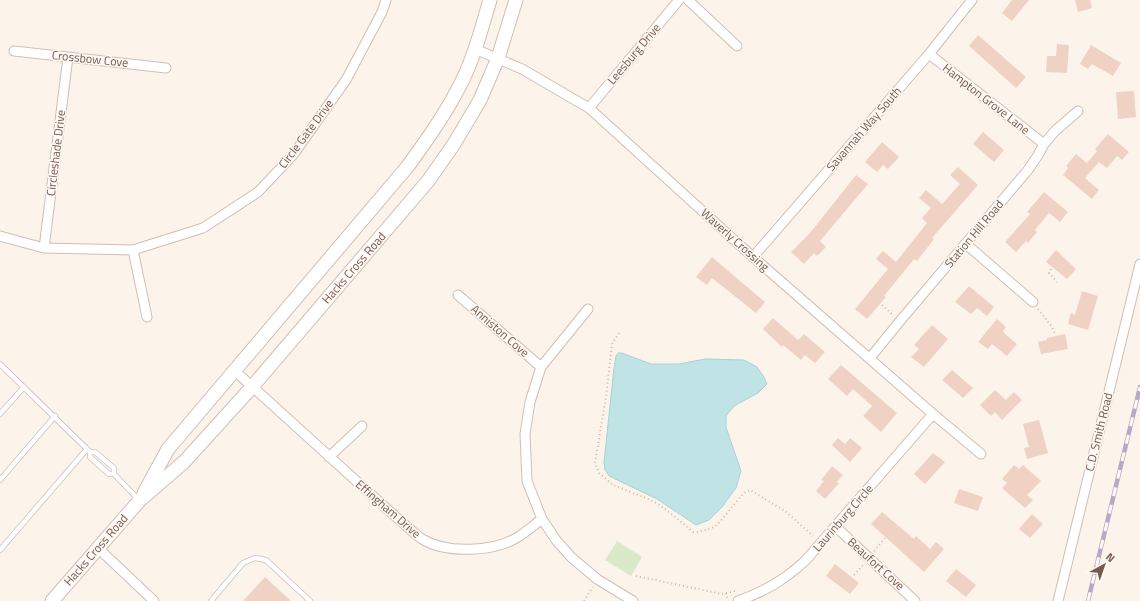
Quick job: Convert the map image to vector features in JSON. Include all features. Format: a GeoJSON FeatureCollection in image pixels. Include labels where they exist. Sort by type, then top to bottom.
{"type":"FeatureCollection","features":[{"type":"Feature","properties":{"kind":"main road","name":"Hacks Cross Road"},"geometry":{"type":"LineString","coordinates":[[140,500],[168,449],[408,166],[433,130],[458,88],[475,49],[490,0]]}},
{"type":"Feature","properties":{"kind":"main road","name":"Hacks Cross Road"},"geometry":{"type":"LineString","coordinates":[[52,601],[140,500],[184,462],[252,387],[428,181],[454,144],[480,100],[498,58],[516,0]]}},
{"type":"Feature","properties":{"kind":"street","name":"Circle Gate Drive"},"geometry":{"type":"LineString","coordinates":[[0,236],[44,248],[133,250],[203,228],[258,192],[293,155],[346,80],[382,12],[386,0]]}},
{"type":"Feature","properties":{"kind":"street","name":"Leesburg Drive"},"geometry":{"type":"LineString","coordinates":[[589,108],[679,0]]}},
{"type":"Feature","properties":{"kind":"street"},"geometry":{"type":"LineString","coordinates":[[688,0],[737,46]]}},
{"type":"Feature","properties":{"kind":"street","name":"Savannah Way South"},"geometry":{"type":"LineString","coordinates":[[753,257],[928,54],[972,0]]}},
{"type":"Feature","properties":{"kind":"street","name":"Waverly Crossing"},"geometry":{"type":"LineString","coordinates":[[475,49],[522,69],[589,108],[753,257],[981,454]]}},
{"type":"Feature","properties":{"kind":"street","name":"Crossbow Cove"},"geometry":{"type":"LineString","coordinates":[[14,50],[166,68]]}},
{"type":"Feature","properties":{"kind":"street","name":"Hampton Grove Lane"},"geometry":{"type":"LineString","coordinates":[[928,54],[1044,144]]}},
{"type":"Feature","properties":{"kind":"street","name":"Circleshade Drive"},"geometry":{"type":"LineString","coordinates":[[44,248],[68,57]]}},
{"type":"Feature","properties":{"kind":"street","name":"Station Hill Road"},"geometry":{"type":"LineString","coordinates":[[870,358],[1028,170],[1044,144],[1055,131],[1078,111]]}},
{"type":"Feature","properties":{"kind":"street"},"geometry":{"type":"LineString","coordinates":[[966,244],[1033,302]]}},
{"type":"Feature","properties":{"kind":"street"},"geometry":{"type":"LineString","coordinates":[[133,250],[147,317]]}},
{"type":"Feature","properties":{"kind":"street","name":"C.D. Smith Road"},"geometry":{"type":"LineString","coordinates":[[1058,601],[1140,264]]}},
{"type":"Feature","properties":{"kind":"street","name":"Anniston Cove"},"geometry":{"type":"LineString","coordinates":[[458,295],[541,367]]}},
{"type":"Feature","properties":{"kind":"street"},"geometry":{"type":"LineString","coordinates":[[588,309],[541,367],[530,402],[525,434],[527,481],[542,518],[556,540],[571,558],[597,579],[633,601]]}},
{"type":"Feature","properties":{"kind":"street","name":"Effingham Drive"},"geometry":{"type":"LineString","coordinates":[[234,370],[396,518],[423,539],[445,547],[464,549],[494,547],[517,538],[542,518]]}},
{"type":"Feature","properties":{"kind":"street","name":"Laurinburg Circle"},"geometry":{"type":"LineString","coordinates":[[738,601],[761,592],[788,575],[804,561],[836,527],[933,414]]}},
{"type":"Feature","properties":{"kind":"street"},"geometry":{"type":"LineString","coordinates":[[329,457],[362,426]]}},
{"type":"Feature","properties":{"kind":"street","name":"Beaufort Cove"},"geometry":{"type":"LineString","coordinates":[[836,527],[915,601]]}},
{"type":"Feature","properties":{"kind":"street"},"geometry":{"type":"LineString","coordinates":[[98,548],[149,599]]}},
{"type":"Feature","properties":{"kind":"lane"},"geometry":{"type":"LineString","coordinates":[[0,364],[89,450],[90,457],[109,474],[114,474],[140,500]]}},
{"type":"Feature","properties":{"kind":"lane"},"geometry":{"type":"LineString","coordinates":[[0,414],[24,387]]}},
{"type":"Feature","properties":{"kind":"lane"},"geometry":{"type":"LineString","coordinates":[[0,480],[55,416]]}},
{"type":"Feature","properties":{"kind":"lane"},"geometry":{"type":"LineString","coordinates":[[0,550],[89,450]]}},
{"type":"Feature","properties":{"kind":"lane"},"geometry":{"type":"LineString","coordinates":[[211,601],[243,563],[255,558],[266,560],[310,601]]}},
{"type":"Feature","properties":{"kind":"path"},"geometry":{"type":"LineString","coordinates":[[1051,269],[1049,273],[1050,276],[1057,282]]}},
{"type":"Feature","properties":{"kind":"path"},"geometry":{"type":"LineString","coordinates":[[1033,302],[1052,327],[1055,334]]}},
{"type":"Feature","properties":{"kind":"path"},"geometry":{"type":"LineString","coordinates":[[882,305],[900,321]]}},
{"type":"Feature","properties":{"kind":"path"},"geometry":{"type":"LineString","coordinates":[[619,333],[612,344],[605,404],[595,463],[598,473],[613,485],[658,504],[693,532],[714,527],[744,493],[750,490],[785,511],[813,536],[817,532]]}},
{"type":"Feature","properties":{"kind":"path"},"geometry":{"type":"LineString","coordinates":[[854,575],[885,538]]}},
{"type":"Feature","properties":{"kind":"path"},"geometry":{"type":"LineString","coordinates":[[636,576],[722,594],[738,590]]}},
{"type":"Feature","properties":{"kind":"path"},"geometry":{"type":"LineString","coordinates":[[584,601],[597,579]]}},
{"type":"Feature","properties":{"kind":"path"},"geometry":{"type":"LineString","coordinates":[[726,593],[728,601]]}},
{"type":"Feature","properties":{"kind":"green space"},"geometry":{"type":"Polygon","coordinates":[[[617,541],[641,556],[641,559],[631,576],[605,560],[617,541]]]}},
{"type":"Feature","properties":{"kind":"water"},"geometry":{"type":"Polygon","coordinates":[[[618,353],[622,353],[651,364],[679,364],[705,359],[744,360],[757,367],[764,377],[767,384],[758,393],[734,406],[726,416],[726,427],[741,471],[736,488],[722,507],[709,520],[696,525],[657,499],[609,476],[605,470],[604,462],[614,368],[618,353]]]}},
{"type":"Feature","properties":{"kind":"building"},"geometry":{"type":"Polygon","coordinates":[[[1012,0],[1029,0],[1012,21],[1002,13],[1012,0]]]}},
{"type":"Feature","properties":{"kind":"building"},"geometry":{"type":"Polygon","coordinates":[[[1075,0],[1090,0],[1092,8],[1078,12],[1075,0]]]}},
{"type":"Feature","properties":{"kind":"building"},"geometry":{"type":"Polygon","coordinates":[[[978,35],[1026,77],[1016,88],[969,46],[978,35]]]}},
{"type":"Feature","properties":{"kind":"building"},"geometry":{"type":"Polygon","coordinates":[[[1057,44],[1069,45],[1067,73],[1046,72],[1047,56],[1056,56],[1057,44]]]}},
{"type":"Feature","properties":{"kind":"building"},"geometry":{"type":"Polygon","coordinates":[[[1091,45],[1121,63],[1113,76],[1092,64],[1088,69],[1080,64],[1091,45]]]}},
{"type":"Feature","properties":{"kind":"building"},"geometry":{"type":"Polygon","coordinates":[[[1134,91],[1136,117],[1118,119],[1116,92],[1134,91]]]}},
{"type":"Feature","properties":{"kind":"building"},"geometry":{"type":"Polygon","coordinates":[[[983,132],[1004,150],[994,162],[973,144],[983,132]]]}},
{"type":"Feature","properties":{"kind":"building"},"geometry":{"type":"Polygon","coordinates":[[[1108,134],[1129,152],[1122,160],[1117,156],[1107,168],[1099,162],[1085,178],[1099,190],[1092,199],[1063,175],[1068,168],[1066,166],[1076,154],[1087,163],[1097,151],[1095,149],[1108,134]]]}},
{"type":"Feature","properties":{"kind":"building"},"geometry":{"type":"Polygon","coordinates":[[[882,142],[899,157],[888,169],[883,165],[877,172],[865,162],[882,142]]]}},
{"type":"Feature","properties":{"kind":"building"},"geometry":{"type":"Polygon","coordinates":[[[958,167],[978,185],[932,238],[934,239],[917,261],[914,259],[884,296],[886,297],[867,319],[855,309],[888,269],[876,259],[883,251],[896,262],[927,223],[922,218],[931,208],[919,198],[926,190],[942,204],[960,184],[950,175],[958,167]]]}},
{"type":"Feature","properties":{"kind":"building"},"geometry":{"type":"Polygon","coordinates":[[[856,175],[868,184],[820,241],[826,247],[817,256],[814,253],[804,264],[791,252],[810,233],[856,175]]]}},
{"type":"Feature","properties":{"kind":"building"},"geometry":{"type":"Polygon","coordinates":[[[1044,192],[1068,212],[1060,222],[1049,213],[1035,230],[1037,232],[1028,243],[1026,241],[1016,252],[1005,242],[1030,214],[1027,212],[1044,192]]]}},
{"type":"Feature","properties":{"kind":"building"},"geometry":{"type":"Polygon","coordinates":[[[1056,250],[1076,269],[1067,279],[1046,262],[1056,250]]]}},
{"type":"Feature","properties":{"kind":"building"},"geometry":{"type":"Polygon","coordinates":[[[712,257],[765,302],[756,313],[712,278],[707,285],[696,277],[712,257]]]}},
{"type":"Feature","properties":{"kind":"building"},"geometry":{"type":"Polygon","coordinates":[[[969,286],[994,307],[987,316],[977,308],[971,314],[955,302],[969,286]]]}},
{"type":"Feature","properties":{"kind":"building"},"geometry":{"type":"Polygon","coordinates":[[[1082,291],[1098,296],[1088,330],[1068,324],[1071,313],[1075,315],[1082,291]]]}},
{"type":"Feature","properties":{"kind":"building"},"geometry":{"type":"Polygon","coordinates":[[[773,318],[798,340],[804,334],[825,352],[815,363],[805,355],[801,360],[783,345],[782,347],[763,329],[773,318]]]}},
{"type":"Feature","properties":{"kind":"building"},"geometry":{"type":"Polygon","coordinates":[[[997,319],[1006,327],[1003,331],[1005,334],[1017,344],[1007,356],[992,344],[988,349],[978,342],[997,319]]]}},
{"type":"Feature","properties":{"kind":"building"},"geometry":{"type":"Polygon","coordinates":[[[932,325],[948,339],[924,367],[911,357],[919,349],[914,345],[932,325]]]}},
{"type":"Feature","properties":{"kind":"building"},"geometry":{"type":"Polygon","coordinates":[[[1065,334],[1068,349],[1041,354],[1038,342],[1047,340],[1047,338],[1065,334]]]}},
{"type":"Feature","properties":{"kind":"building"},"geometry":{"type":"Polygon","coordinates":[[[841,365],[897,413],[881,432],[863,416],[872,406],[853,389],[847,396],[828,379],[841,365]]]}},
{"type":"Feature","properties":{"kind":"building"},"geometry":{"type":"Polygon","coordinates":[[[952,370],[973,388],[963,398],[942,380],[952,370]]]}},
{"type":"Feature","properties":{"kind":"building"},"geometry":{"type":"Polygon","coordinates":[[[995,390],[1006,400],[1014,392],[1022,400],[1002,420],[995,412],[991,416],[980,405],[995,390]]]}},
{"type":"Feature","properties":{"kind":"building"},"geometry":{"type":"Polygon","coordinates":[[[1039,420],[1048,453],[1027,459],[1024,448],[1029,447],[1023,424],[1039,420]]]}},
{"type":"Feature","properties":{"kind":"building"},"geometry":{"type":"Polygon","coordinates":[[[838,438],[845,444],[850,438],[862,448],[850,462],[832,445],[838,438]]]}},
{"type":"Feature","properties":{"kind":"building"},"geometry":{"type":"Polygon","coordinates":[[[933,453],[945,462],[925,484],[914,474],[933,453]]]}},
{"type":"Feature","properties":{"kind":"building"},"geometry":{"type":"Polygon","coordinates":[[[1014,465],[1019,469],[1023,465],[1041,481],[1027,495],[1033,500],[1025,508],[1002,488],[1007,483],[1002,479],[1014,465]]]}},
{"type":"Feature","properties":{"kind":"building"},"geometry":{"type":"Polygon","coordinates":[[[832,466],[843,475],[837,482],[839,483],[825,499],[816,491],[824,481],[821,480],[832,466]]]}},
{"type":"Feature","properties":{"kind":"building"},"geometry":{"type":"Polygon","coordinates":[[[959,489],[983,497],[978,511],[954,503],[959,489]]]}},
{"type":"Feature","properties":{"kind":"building"},"geometry":{"type":"Polygon","coordinates":[[[882,512],[914,539],[916,536],[930,549],[936,542],[944,549],[924,572],[871,524],[882,512]]]}},
{"type":"Feature","properties":{"kind":"building"},"geometry":{"type":"Polygon","coordinates":[[[1032,514],[1043,524],[1030,538],[1019,529],[1032,514]]]}},
{"type":"Feature","properties":{"kind":"building"},"geometry":{"type":"Polygon","coordinates":[[[835,564],[859,583],[850,594],[826,576],[835,564]]]}},
{"type":"Feature","properties":{"kind":"building"},"geometry":{"type":"Polygon","coordinates":[[[956,569],[976,585],[966,597],[946,581],[956,569]]]}},
{"type":"Feature","properties":{"kind":"building"},"geometry":{"type":"Polygon","coordinates":[[[265,577],[291,601],[243,601],[265,577]]]}},
{"type":"Feature","properties":{"kind":"railway"},"geometry":{"type":"LineString","coordinates":[[1088,601],[1140,387]]}}]}
